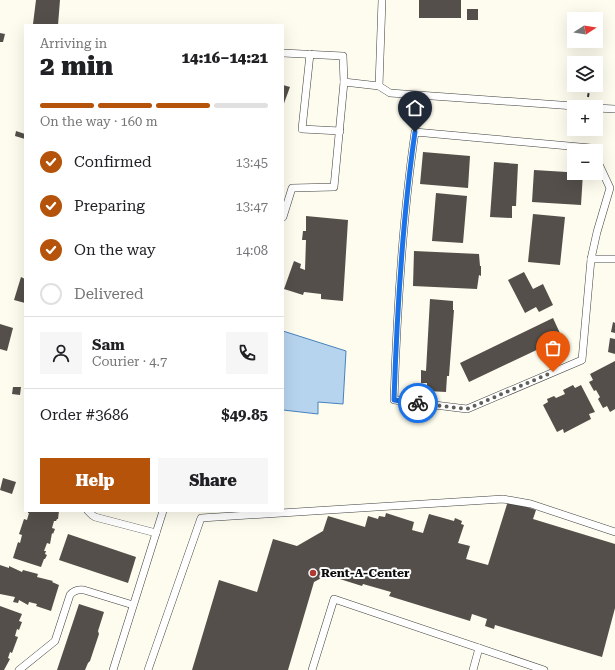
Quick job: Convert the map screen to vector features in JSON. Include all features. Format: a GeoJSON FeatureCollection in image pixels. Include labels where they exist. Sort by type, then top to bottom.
{"type":"FeatureCollection","features":[{"type":"Feature","properties":{"kind":"lane"},"geometry":{"type":"LineString","coordinates":[[379,86],[382,0]]}},
{"type":"Feature","properties":{"kind":"lane"},"geometry":{"type":"LineString","coordinates":[[284,53],[343,56],[344,82],[334,187],[292,188],[284,214]]}},
{"type":"Feature","properties":{"kind":"lane"},"geometry":{"type":"LineString","coordinates":[[310,54],[302,129],[340,131]]}},
{"type":"Feature","properties":{"kind":"lane"},"geometry":{"type":"LineString","coordinates":[[344,82],[379,86],[390,93],[567,106]]}},
{"type":"Feature","properties":{"kind":"lane"},"geometry":{"type":"LineString","coordinates":[[603,108],[615,109]]}},
{"type":"Feature","properties":{"kind":"lane"},"geometry":{"type":"LineString","coordinates":[[567,146],[415,132],[407,189],[396,340],[394,400],[467,409],[582,360],[591,259],[610,188],[603,173]]}},
{"type":"Feature","properties":{"kind":"lane"},"geometry":{"type":"LineString","coordinates":[[591,259],[615,259]]}},
{"type":"Feature","properties":{"kind":"lane"},"geometry":{"type":"LineString","coordinates":[[148,670],[201,518],[503,499],[531,504],[615,532]]}},
{"type":"Feature","properties":{"kind":"lane"},"geometry":{"type":"LineString","coordinates":[[89,512],[95,517],[156,533]]}},
{"type":"Feature","properties":{"kind":"lane"},"geometry":{"type":"LineString","coordinates":[[113,670],[163,512]]}},
{"type":"Feature","properties":{"kind":"lane"},"geometry":{"type":"LineString","coordinates":[[19,670],[55,641],[70,595],[73,591],[80,589],[133,605]]}},
{"type":"Feature","properties":{"kind":"lane"},"geometry":{"type":"LineString","coordinates":[[312,670],[334,599],[544,670]]}},
{"type":"Feature","properties":{"kind":"lane"},"geometry":{"type":"LineString","coordinates":[[473,670],[479,648]]}},
{"type":"Feature","properties":{"kind":"water"},"geometry":{"type":"Polygon","coordinates":[[[284,331],[346,351],[343,404],[318,402],[318,414],[284,410],[284,331]]]}},
{"type":"Feature","properties":{"kind":"building"},"geometry":{"type":"Polygon","coordinates":[[[36,0],[60,0],[58,24],[33,24],[36,0]]]}},
{"type":"Feature","properties":{"kind":"building"},"geometry":{"type":"Polygon","coordinates":[[[419,0],[461,0],[461,18],[419,18],[419,0]]]}},
{"type":"Feature","properties":{"kind":"building"},"geometry":{"type":"Polygon","coordinates":[[[467,9],[478,9],[478,20],[467,20],[467,9]]]}},
{"type":"Feature","properties":{"kind":"building"},"geometry":{"type":"Polygon","coordinates":[[[0,33],[5,34],[3,42],[0,42],[0,33]]]}},
{"type":"Feature","properties":{"kind":"building"},"geometry":{"type":"Polygon","coordinates":[[[284,85],[290,87],[284,103],[284,85]]]}},
{"type":"Feature","properties":{"kind":"building"},"geometry":{"type":"Polygon","coordinates":[[[16,131],[24,134],[24,139],[15,136],[16,131]]]}},
{"type":"Feature","properties":{"kind":"building"},"geometry":{"type":"Polygon","coordinates":[[[423,152],[470,156],[468,188],[420,184],[423,152]]]}},
{"type":"Feature","properties":{"kind":"building"},"geometry":{"type":"Polygon","coordinates":[[[494,162],[518,164],[516,206],[512,206],[512,218],[490,217],[494,162]]]}},
{"type":"Feature","properties":{"kind":"building"},"geometry":{"type":"Polygon","coordinates":[[[534,170],[567,172],[567,180],[583,180],[581,205],[532,202],[534,170]]]}},
{"type":"Feature","properties":{"kind":"building"},"geometry":{"type":"Polygon","coordinates":[[[436,193],[467,196],[463,243],[432,241],[436,193]]]}},
{"type":"Feature","properties":{"kind":"building"},"geometry":{"type":"Polygon","coordinates":[[[533,214],[565,217],[560,265],[528,262],[533,214]]]}},
{"type":"Feature","properties":{"kind":"building"},"geometry":{"type":"Polygon","coordinates":[[[306,216],[348,220],[343,301],[321,299],[321,294],[304,292],[303,295],[284,289],[294,261],[301,264],[300,268],[305,270],[306,240],[302,240],[303,231],[306,231],[306,216]]]}},
{"type":"Feature","properties":{"kind":"building"},"geometry":{"type":"Polygon","coordinates":[[[414,251],[479,254],[481,276],[479,275],[477,289],[413,286],[414,251]]]}},
{"type":"Feature","properties":{"kind":"building"},"geometry":{"type":"Polygon","coordinates":[[[524,272],[533,289],[543,284],[553,305],[539,312],[536,307],[525,313],[508,280],[524,272]]]}},
{"type":"Feature","properties":{"kind":"building"},"geometry":{"type":"Polygon","coordinates":[[[21,277],[24,278],[24,303],[14,300],[21,277]]]}},
{"type":"Feature","properties":{"kind":"building"},"geometry":{"type":"Polygon","coordinates":[[[430,299],[453,301],[454,310],[449,376],[447,376],[446,392],[427,391],[427,383],[421,383],[421,370],[426,371],[430,299]]]}},
{"type":"Feature","properties":{"kind":"building"},"geometry":{"type":"Polygon","coordinates":[[[553,318],[564,342],[547,350],[545,346],[469,382],[460,363],[553,318]]]}},
{"type":"Feature","properties":{"kind":"building"},"geometry":{"type":"Polygon","coordinates":[[[613,322],[615,323],[615,333],[611,332],[613,322]]]}},
{"type":"Feature","properties":{"kind":"building"},"geometry":{"type":"Polygon","coordinates":[[[0,324],[13,328],[7,351],[0,349],[0,324]]]}},
{"type":"Feature","properties":{"kind":"building"},"geometry":{"type":"Polygon","coordinates":[[[610,338],[615,339],[615,354],[608,352],[610,338]]]}},
{"type":"Feature","properties":{"kind":"building"},"geometry":{"type":"Polygon","coordinates":[[[615,361],[615,409],[610,412],[607,406],[603,408],[598,399],[600,397],[596,390],[594,391],[589,382],[593,380],[590,374],[615,361]]]}},
{"type":"Feature","properties":{"kind":"building"},"geometry":{"type":"Polygon","coordinates":[[[573,385],[575,388],[581,385],[595,412],[589,414],[591,419],[564,433],[563,429],[557,432],[543,405],[548,402],[547,399],[554,396],[556,398],[565,394],[563,390],[573,385]]]}},
{"type":"Feature","properties":{"kind":"building"},"geometry":{"type":"Polygon","coordinates":[[[13,387],[21,387],[20,395],[12,394],[13,387]]]}},
{"type":"Feature","properties":{"kind":"building"},"geometry":{"type":"Polygon","coordinates":[[[3,478],[16,482],[12,494],[0,490],[3,478]]]}},
{"type":"Feature","properties":{"kind":"building"},"geometry":{"type":"Polygon","coordinates":[[[508,501],[536,510],[533,519],[615,544],[615,608],[602,657],[495,625],[494,629],[485,626],[487,619],[472,614],[470,621],[389,596],[391,592],[363,584],[362,586],[327,575],[314,582],[288,670],[192,670],[219,580],[257,592],[273,539],[297,546],[323,531],[328,516],[365,527],[368,516],[378,519],[379,516],[385,517],[386,513],[414,522],[412,530],[423,533],[429,514],[454,521],[455,518],[462,521],[461,524],[464,525],[458,543],[470,546],[466,559],[488,565],[508,501]]]}},
{"type":"Feature","properties":{"kind":"building"},"geometry":{"type":"Polygon","coordinates":[[[59,512],[58,519],[54,521],[52,528],[55,529],[53,534],[52,533],[50,544],[47,543],[44,551],[46,551],[45,554],[47,555],[41,567],[13,558],[18,542],[20,543],[22,535],[19,534],[24,519],[27,520],[28,513],[59,512]]]}},
{"type":"Feature","properties":{"kind":"building"},"geometry":{"type":"Polygon","coordinates":[[[68,534],[136,557],[128,583],[59,560],[68,534]]]}},
{"type":"Feature","properties":{"kind":"building"},"geometry":{"type":"Polygon","coordinates":[[[0,565],[9,568],[9,566],[22,572],[23,570],[38,574],[37,577],[53,581],[52,582],[59,585],[51,611],[29,602],[28,605],[19,600],[18,603],[13,602],[15,597],[0,594],[0,565]]]}},
{"type":"Feature","properties":{"kind":"building"},"geometry":{"type":"Polygon","coordinates":[[[79,604],[104,612],[98,631],[99,634],[90,661],[85,670],[57,670],[79,604]]]}},
{"type":"Feature","properties":{"kind":"building"},"geometry":{"type":"Polygon","coordinates":[[[0,606],[22,614],[19,621],[22,622],[19,630],[17,629],[15,636],[18,637],[12,653],[10,652],[8,658],[10,659],[4,670],[0,670],[0,606]]]}},
{"type":"Feature","properties":{"kind":"way so far"},"geometry":{"type":"LineString","coordinates":[[418,403],[467,409],[553,372]]}},
{"type":"Feature","properties":{"kind":"place","name":"Rent-A-Center"},"geometry":{"type":"Point","coordinates":[313,573]}},
{"type":"Feature","properties":{"kind":"route"},"geometry":{"type":"LineString","coordinates":[[415,132],[407,189],[400,274],[394,400],[418,403]]}}]}
